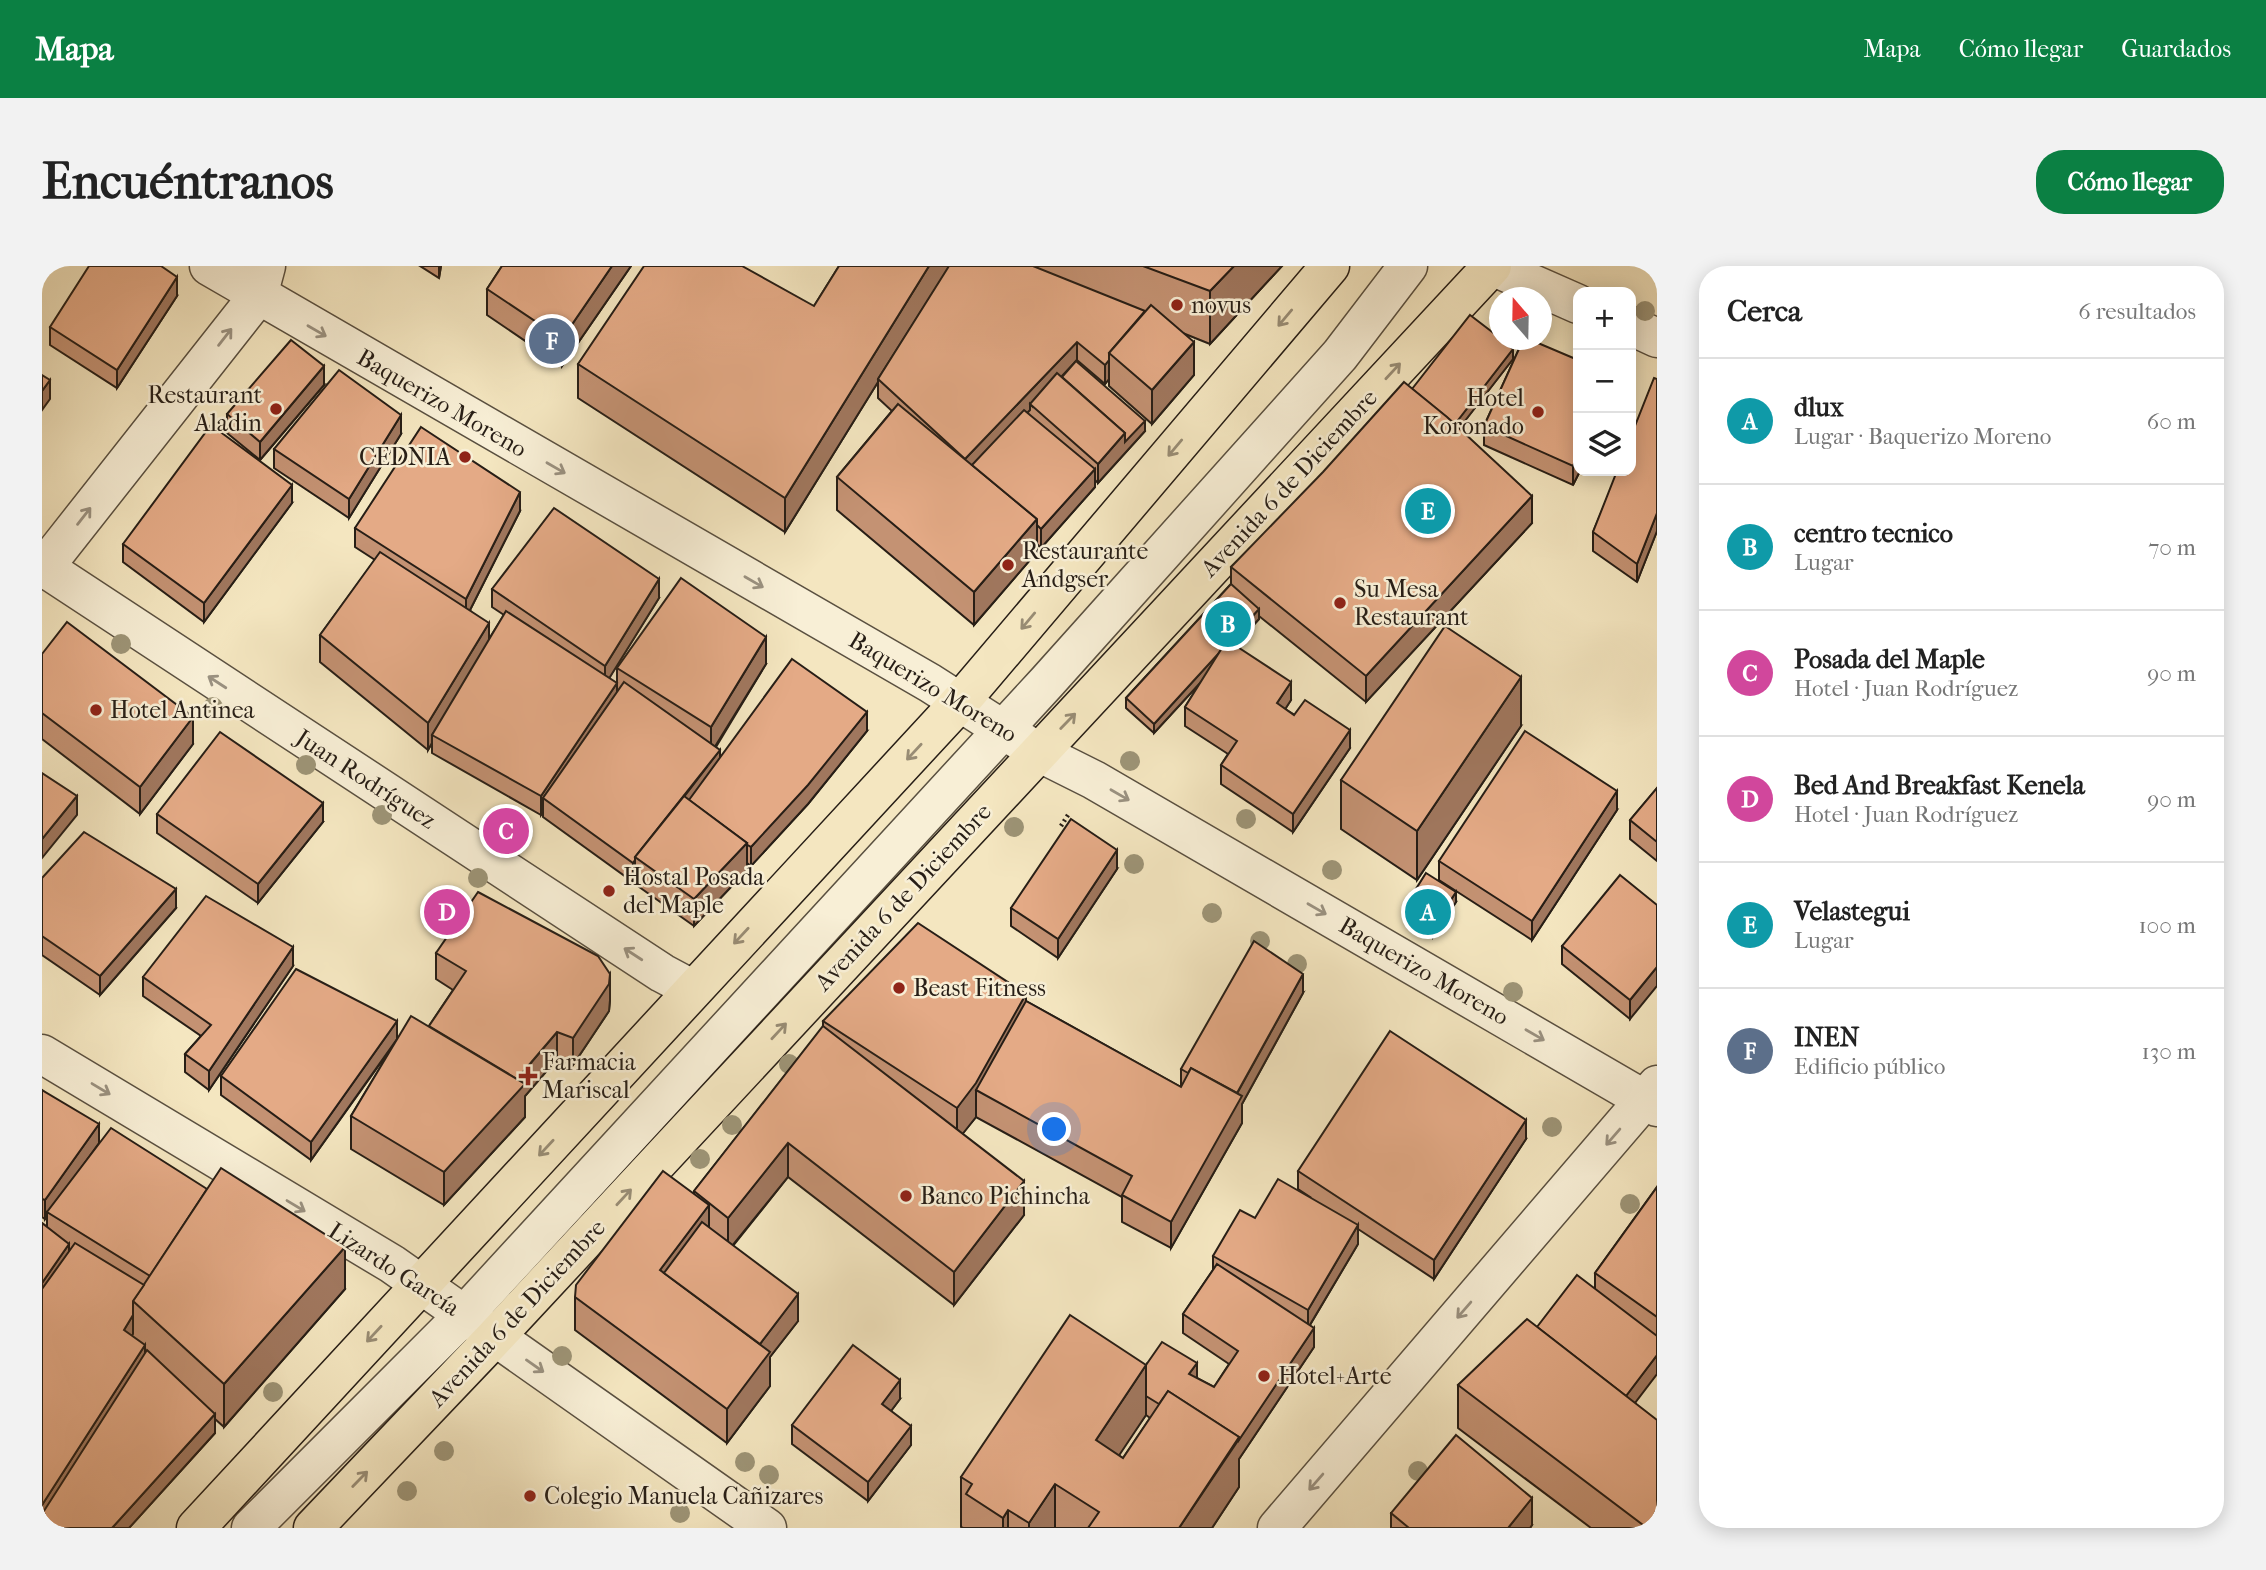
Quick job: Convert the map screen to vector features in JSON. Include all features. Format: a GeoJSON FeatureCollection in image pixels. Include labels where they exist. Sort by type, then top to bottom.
{"type":"FeatureCollection","features":[{"type":"Feature","properties":{"kind":"main road"},"geometry":{"type":"LineString","coordinates":[[196,1528],[960,702],[1330,266]]}},
{"type":"Feature","properties":{"kind":"main road","name":"Avenida 6 de Diciembre"},"geometry":{"type":"LineString","coordinates":[[313,1528],[495,1337],[1492,266]]}},
{"type":"Feature","properties":{"kind":"street","name":"Baquerizo Moreno"},"geometry":{"type":"LineString","coordinates":[[209,266],[262,281],[960,702],[1038,752],[1094,780],[1653,1098]]}},
{"type":"Feature","properties":{"kind":"street"},"geometry":{"type":"LineString","coordinates":[[251,1528],[465,1314],[1003,729],[1340,355],[1408,266]]}},
{"type":"Feature","properties":{"kind":"street"},"geometry":{"type":"LineString","coordinates":[[1492,266],[1573,302]]}},
{"type":"Feature","properties":{"kind":"street"},"geometry":{"type":"LineString","coordinates":[[43,568],[262,281]]}},
{"type":"Feature","properties":{"kind":"street"},"geometry":{"type":"LineString","coordinates":[[1636,328],[1657,338]]}},
{"type":"Feature","properties":{"kind":"street","name":"Juan Rodríguez"},"geometry":{"type":"LineString","coordinates":[[43,568],[662,973],[692,989]]}},
{"type":"Feature","properties":{"kind":"street","name":"Lizardo García"},"geometry":{"type":"LineString","coordinates":[[42,1054],[420,1283],[767,1528]]}},
{"type":"Feature","properties":{"kind":"street"},"geometry":{"type":"LineString","coordinates":[[1277,1528],[1653,1098]]}},
{"type":"Feature","properties":{"kind":"building"},"geometry":{"type":"Polygon","coordinates":[[[89,266],[161,266],[177,277],[117,370],[50,327],[89,266]]]}},
{"type":"Feature","properties":{"kind":"building"},"geometry":{"type":"Polygon","coordinates":[[[502,266],[612,266],[562,339],[487,289],[502,266]]]}},
{"type":"Feature","properties":{"kind":"building"},"geometry":{"type":"Polygon","coordinates":[[[644,266],[742,266],[814,306],[839,266],[929,266],[785,498],[578,364],[644,266]]]}},
{"type":"Feature","properties":{"kind":"building"},"geometry":{"type":"Polygon","coordinates":[[[949,266],[1033,266],[1145,311],[1109,353],[1109,360],[1105,365],[1077,342],[965,459],[878,379],[949,266]]]}},
{"type":"Feature","properties":{"kind":"building"},"geometry":{"type":"Polygon","coordinates":[[[1143,266],[1234,266],[1210,291],[1143,266]]]}},
{"type":"Feature","properties":{"kind":"building"},"geometry":{"type":"Polygon","coordinates":[[[1151,305],[1194,342],[1152,390],[1109,353],[1151,305]]]}},
{"type":"Feature","properties":{"kind":"building"},"geometry":{"type":"Polygon","coordinates":[[[1470,315],[1489,330],[1489,350],[1512,350],[1455,424],[1412,389],[1470,315]]]}},
{"type":"Feature","properties":{"kind":"building","name":"Restaurant Aladin"},"geometry":{"type":"Polygon","coordinates":[[[291,340],[324,366],[260,442],[227,414],[291,340]]]}},
{"type":"Feature","properties":{"kind":"building","name":"Hotel Koronado"},"geometry":{"type":"Polygon","coordinates":[[[1552,349],[1573,358],[1573,466],[1484,426],[1518,350],[1552,349]]]}},
{"type":"Feature","properties":{"kind":"building"},"geometry":{"type":"Polygon","coordinates":[[[1076,361],[1145,421],[1125,442],[1125,433],[1062,377],[1076,361]]]}},
{"type":"Feature","properties":{"kind":"building"},"geometry":{"type":"Polygon","coordinates":[[[339,370],[401,415],[349,499],[274,449],[339,370]]]}},
{"type":"Feature","properties":{"kind":"building"},"geometry":{"type":"Polygon","coordinates":[[[1057,373],[1125,433],[1098,464],[1030,404],[1057,373]]]}},
{"type":"Feature","properties":{"kind":"building"},"geometry":{"type":"Polygon","coordinates":[[[42,375],[50,380],[42,391],[42,375]]]}},
{"type":"Feature","properties":{"kind":"building"},"geometry":{"type":"Polygon","coordinates":[[[1654,378],[1657,379],[1657,513],[1637,564],[1593,532],[1615,476],[1636,476],[1636,423],[1654,378]]]}},
{"type":"Feature","properties":{"kind":"building"},"geometry":{"type":"Polygon","coordinates":[[[1404,382],[1447,417],[1532,496],[1366,676],[1231,567],[1323,472],[1404,382]]]}},
{"type":"Feature","properties":{"kind":"building"},"geometry":{"type":"Polygon","coordinates":[[[898,404],[1037,519],[974,592],[837,477],[898,404]]]}},
{"type":"Feature","properties":{"kind":"building"},"geometry":{"type":"Polygon","coordinates":[[[1024,410],[1095,469],[1041,529],[1037,525],[1037,519],[972,465],[1024,410]]]}},
{"type":"Feature","properties":{"kind":"building"},"geometry":{"type":"Polygon","coordinates":[[[211,425],[292,485],[204,603],[123,544],[211,425]]]}},
{"type":"Feature","properties":{"kind":"building"},"geometry":{"type":"Polygon","coordinates":[[[421,427],[520,492],[466,599],[355,528],[421,427]]]}},
{"type":"Feature","properties":{"kind":"building"},"geometry":{"type":"Polygon","coordinates":[[[554,508],[659,579],[605,666],[492,589],[554,508]]]}},
{"type":"Feature","properties":{"kind":"building"},"geometry":{"type":"Polygon","coordinates":[[[380,552],[489,623],[428,723],[320,635],[380,552]]]}},
{"type":"Feature","properties":{"kind":"building"},"geometry":{"type":"Polygon","coordinates":[[[681,578],[766,637],[711,727],[617,668],[681,578]]]}},
{"type":"Feature","properties":{"kind":"building"},"geometry":{"type":"Polygon","coordinates":[[[1231,584],[1259,609],[1229,642],[1227,640],[1219,653],[1154,724],[1126,698],[1231,584]]]}},
{"type":"Feature","properties":{"kind":"building"},"geometry":{"type":"Polygon","coordinates":[[[506,611],[617,683],[541,796],[432,735],[506,611]]]}},
{"type":"Feature","properties":{"kind":"building","name":"Hotel Antinea"},"geometry":{"type":"Polygon","coordinates":[[[67,622],[193,717],[140,787],[42,713],[42,654],[67,622]]]}},
{"type":"Feature","properties":{"kind":"building"},"geometry":{"type":"Polygon","coordinates":[[[1445,626],[1521,677],[1417,831],[1341,780],[1445,626]]]}},
{"type":"Feature","properties":{"kind":"building"},"geometry":{"type":"Polygon","coordinates":[[[1227,640],[1291,682],[1277,703],[1294,715],[1305,700],[1350,730],[1293,814],[1221,765],[1237,741],[1185,707],[1227,640]]]}},
{"type":"Feature","properties":{"kind":"building"},"geometry":{"type":"Polygon","coordinates":[[[792,659],[867,712],[808,785],[751,847],[689,800],[792,659]]]}},
{"type":"Feature","properties":{"kind":"building"},"geometry":{"type":"Polygon","coordinates":[[[624,682],[720,750],[633,863],[543,798],[624,682]]]}},
{"type":"Feature","properties":{"kind":"building"},"geometry":{"type":"Polygon","coordinates":[[[1525,731],[1617,791],[1532,921],[1439,861],[1525,731]]]}},
{"type":"Feature","properties":{"kind":"building"},"geometry":{"type":"Polygon","coordinates":[[[220,732],[323,803],[258,884],[157,814],[220,732]]]}},
{"type":"Feature","properties":{"kind":"building"},"geometry":{"type":"Polygon","coordinates":[[[42,773],[77,796],[42,839],[42,773]]]}},
{"type":"Feature","properties":{"kind":"building"},"geometry":{"type":"Polygon","coordinates":[[[1657,788],[1657,842],[1630,820],[1657,788]]]}},
{"type":"Feature","properties":{"kind":"building"},"geometry":{"type":"Polygon","coordinates":[[[684,796],[747,843],[694,899],[635,857],[684,796]]]}},
{"type":"Feature","properties":{"kind":"building"},"geometry":{"type":"Polygon","coordinates":[[[1071,819],[1117,850],[1058,939],[1011,908],[1071,819]]]}},
{"type":"Feature","properties":{"kind":"building"},"geometry":{"type":"Polygon","coordinates":[[[84,832],[176,889],[100,976],[42,936],[42,878],[84,832]]]}},
{"type":"Feature","properties":{"kind":"building"},"geometry":{"type":"Polygon","coordinates":[[[1426,873],[1456,892],[1433,927],[1404,908],[1426,873]]]}},
{"type":"Feature","properties":{"kind":"building"},"geometry":{"type":"Polygon","coordinates":[[[1620,875],[1657,905],[1657,967],[1630,1000],[1562,946],[1620,875]]]}},
{"type":"Feature","properties":{"kind":"building"},"geometry":{"type":"Polygon","coordinates":[[[478,892],[598,956],[610,974],[609,984],[573,1038],[557,1032],[517,1079],[429,1026],[466,971],[436,953],[478,892]]]}},
{"type":"Feature","properties":{"kind":"building"},"geometry":{"type":"Polygon","coordinates":[[[206,896],[293,947],[209,1071],[185,1054],[211,1025],[143,977],[206,896]]]}},
{"type":"Feature","properties":{"kind":"building"},"geometry":{"type":"Polygon","coordinates":[[[918,923],[1026,994],[976,1083],[957,1108],[823,1021],[918,923]]]}},
{"type":"Feature","properties":{"kind":"building"},"geometry":{"type":"Polygon","coordinates":[[[1254,941],[1303,974],[1237,1093],[1191,1068],[1188,1073],[1181,1069],[1254,941]]]}},
{"type":"Feature","properties":{"kind":"building"},"geometry":{"type":"Polygon","coordinates":[[[296,969],[397,1021],[311,1142],[221,1076],[296,969]]]}},
{"type":"Feature","properties":{"kind":"building"},"geometry":{"type":"Polygon","coordinates":[[[1026,1001],[1181,1087],[1191,1068],[1242,1096],[1171,1222],[1122,1195],[1132,1176],[976,1090],[1026,1001]]]}},
{"type":"Feature","properties":{"kind":"building"},"geometry":{"type":"Polygon","coordinates":[[[411,1016],[525,1084],[444,1172],[351,1116],[411,1016]]]}},
{"type":"Feature","properties":{"kind":"building","name":"Banco Pichincha"},"geometry":{"type":"Polygon","coordinates":[[[823,1026],[1024,1181],[954,1272],[788,1143],[728,1218],[694,1191],[823,1026]]]}},
{"type":"Feature","properties":{"kind":"building"},"geometry":{"type":"Polygon","coordinates":[[[1390,1031],[1526,1120],[1434,1260],[1298,1171],[1390,1031]]]}},
{"type":"Feature","properties":{"kind":"building"},"geometry":{"type":"Polygon","coordinates":[[[42,1090],[99,1124],[45,1200],[42,1199],[42,1090]]]}},
{"type":"Feature","properties":{"kind":"building"},"geometry":{"type":"Polygon","coordinates":[[[111,1128],[207,1189],[150,1276],[47,1212],[111,1128]]]}},
{"type":"Feature","properties":{"kind":"building"},"geometry":{"type":"Polygon","coordinates":[[[221,1168],[345,1247],[224,1384],[133,1301],[221,1168]]]}},
{"type":"Feature","properties":{"kind":"building"},"geometry":{"type":"Polygon","coordinates":[[[663,1171],[709,1205],[660,1270],[770,1352],[727,1409],[575,1297],[576,1285],[663,1171]]]}},
{"type":"Feature","properties":{"kind":"building"},"geometry":{"type":"Polygon","coordinates":[[[1278,1179],[1358,1225],[1308,1310],[1213,1256],[1240,1210],[1255,1218],[1278,1179]]]}},
{"type":"Feature","properties":{"kind":"building"},"geometry":{"type":"Polygon","coordinates":[[[1657,1187],[1657,1317],[1595,1273],[1657,1187]]]}},
{"type":"Feature","properties":{"kind":"building"},"geometry":{"type":"Polygon","coordinates":[[[702,1222],[798,1294],[760,1344],[664,1273],[702,1222]]]}},
{"type":"Feature","properties":{"kind":"building"},"geometry":{"type":"Polygon","coordinates":[[[42,1223],[69,1244],[42,1283],[42,1223]]]}},
{"type":"Feature","properties":{"kind":"building"},"geometry":{"type":"Polygon","coordinates":[[[75,1243],[144,1285],[133,1301],[133,1315],[124,1330],[145,1345],[42,1505],[42,1289],[75,1243]]]}},
{"type":"Feature","properties":{"kind":"building","name":"Hotel+Arte"},"geometry":{"type":"Polygon","coordinates":[[[1217,1264],[1314,1328],[1239,1440],[1239,1437],[1168,1391],[1159,1404],[1146,1396],[1146,1365],[1162,1342],[1197,1363],[1189,1374],[1214,1387],[1238,1351],[1183,1314],[1217,1264]]]}},
{"type":"Feature","properties":{"kind":"building"},"geometry":{"type":"Polygon","coordinates":[[[1577,1275],[1657,1336],[1657,1355],[1626,1396],[1537,1327],[1577,1275]]]}},
{"type":"Feature","properties":{"kind":"building"},"geometry":{"type":"Polygon","coordinates":[[[1070,1315],[1146,1365],[1096,1440],[1123,1458],[1168,1391],[1239,1437],[1179,1528],[1088,1528],[1099,1512],[1055,1484],[1029,1523],[1008,1510],[1003,1518],[966,1494],[972,1484],[961,1477],[1070,1315]]]}},
{"type":"Feature","properties":{"kind":"building"},"geometry":{"type":"Polygon","coordinates":[[[1527,1319],[1657,1420],[1657,1528],[1647,1528],[1458,1385],[1527,1319]]]}},
{"type":"Feature","properties":{"kind":"building"},"geometry":{"type":"Polygon","coordinates":[[[853,1345],[900,1380],[882,1404],[911,1426],[868,1482],[792,1425],[853,1345]]]}},
{"type":"Feature","properties":{"kind":"building"},"geometry":{"type":"Polygon","coordinates":[[[147,1350],[215,1414],[112,1528],[53,1528],[42,1519],[42,1514],[147,1350]]]}},
{"type":"Feature","properties":{"kind":"building"},"geometry":{"type":"Polygon","coordinates":[[[1456,1435],[1532,1498],[1508,1528],[1409,1528],[1391,1513],[1456,1435]]]}},
{"type":"Feature","properties":{"kind":"place","name":"novus"},"geometry":{"type":"Point","coordinates":[1177,305]}},
{"type":"Feature","properties":{"kind":"place","name":"INEN"},"geometry":{"type":"Point","coordinates":[552,341]}},
{"type":"Feature","properties":{"kind":"place","name":"Restaurant Aladin"},"geometry":{"type":"Point","coordinates":[276,409]}},
{"type":"Feature","properties":{"kind":"place","name":"Hotel Koronado"},"geometry":{"type":"Point","coordinates":[1538,412]}},
{"type":"Feature","properties":{"kind":"place","name":"CEDNIA"},"geometry":{"type":"Point","coordinates":[465,457]}},
{"type":"Feature","properties":{"kind":"place","name":"Velastegui"},"geometry":{"type":"Point","coordinates":[1428,511]}},
{"type":"Feature","properties":{"kind":"place","name":"Restaurante Andgser"},"geometry":{"type":"Point","coordinates":[1008,565]}},
{"type":"Feature","properties":{"kind":"place","name":"Su Mesa Restaurant"},"geometry":{"type":"Point","coordinates":[1340,603]}},
{"type":"Feature","properties":{"kind":"place","name":"centro tecnico"},"geometry":{"type":"Point","coordinates":[1228,624]}},
{"type":"Feature","properties":{"kind":"place","name":"Hotel Antinea"},"geometry":{"type":"Point","coordinates":[96,710]}},
{"type":"Feature","properties":{"kind":"place","name":"Posada del Maple"},"geometry":{"type":"Point","coordinates":[506,831]}},
{"type":"Feature","properties":{"kind":"place","name":"Hostal Posada del Maple"},"geometry":{"type":"Point","coordinates":[609,891]}},
{"type":"Feature","properties":{"kind":"place","name":"Bed And Breakfast Kenela"},"geometry":{"type":"Point","coordinates":[447,912]}},
{"type":"Feature","properties":{"kind":"place","name":"dlux"},"geometry":{"type":"Point","coordinates":[1428,912]}},
{"type":"Feature","properties":{"kind":"place","name":"Beast Fitness"},"geometry":{"type":"Point","coordinates":[899,988]}},
{"type":"Feature","properties":{"kind":"place","name":"Farmacia Mariscal"},"geometry":{"type":"Point","coordinates":[528,1076]}},
{"type":"Feature","properties":{"kind":"place","name":"Banco Pichincha"},"geometry":{"type":"Point","coordinates":[906,1196]}},
{"type":"Feature","properties":{"kind":"place","name":"Hotel+Arte"},"geometry":{"type":"Point","coordinates":[1264,1376]}},
{"type":"Feature","properties":{"kind":"place","name":"Colegio Manuela Cañizares"},"geometry":{"type":"Point","coordinates":[530,1496]}}]}
